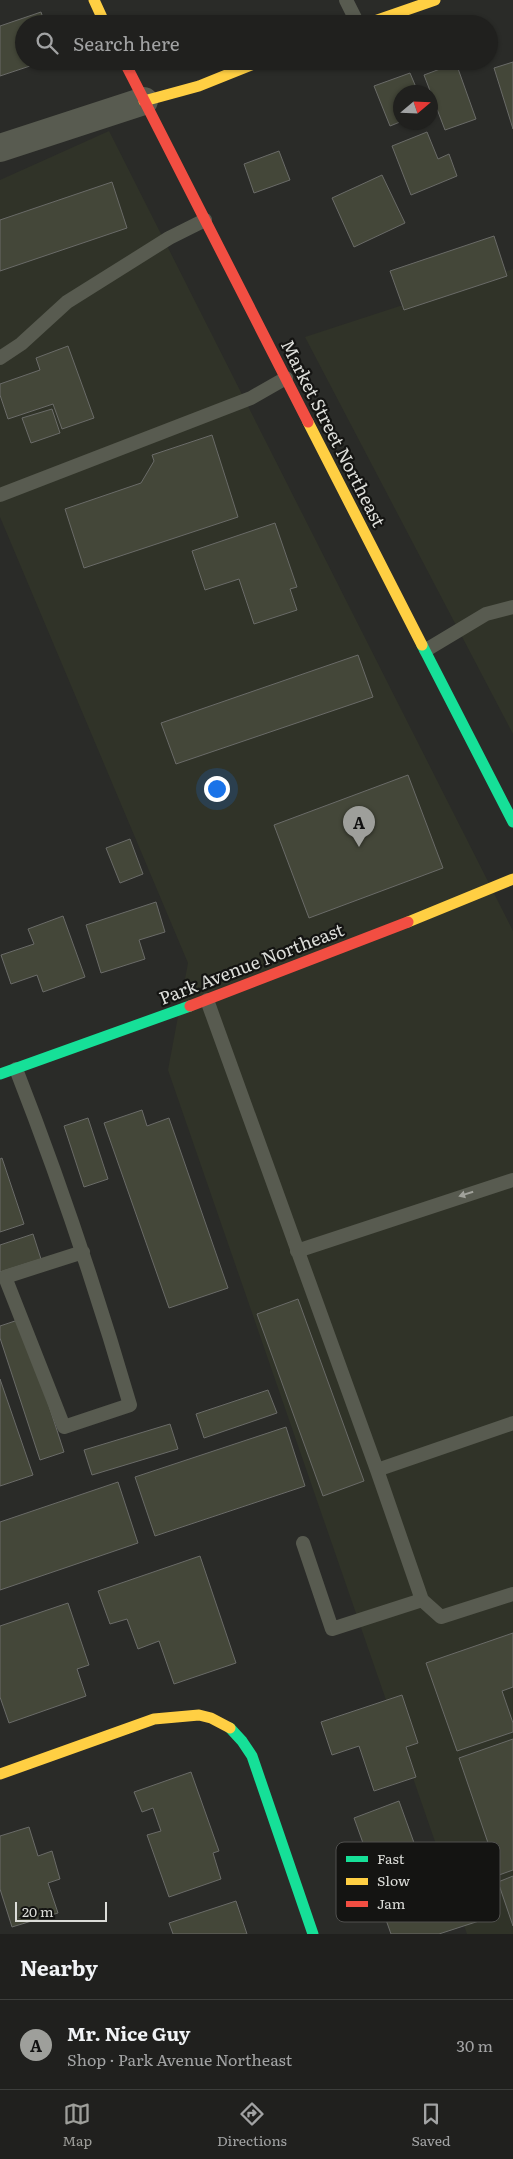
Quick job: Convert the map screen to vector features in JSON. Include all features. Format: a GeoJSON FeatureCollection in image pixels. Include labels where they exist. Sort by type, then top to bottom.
{"type":"FeatureCollection","features":[{"type":"Feature","properties":{"kind":"street"},"geometry":{"type":"LineString","coordinates":[[94,0],[102,15]]}},
{"type":"Feature","properties":{"kind":"street"},"geometry":{"type":"LineString","coordinates":[[392,15],[436,0]]}},
{"type":"Feature","properties":{"kind":"street","name":"Market Street Northeast"},"geometry":{"type":"LineString","coordinates":[[128,70],[513,822]]}},
{"type":"Feature","properties":{"kind":"street"},"geometry":{"type":"LineString","coordinates":[[0,148],[144,101],[199,86],[239,70]]}},
{"type":"Feature","properties":{"kind":"street","name":"Park Avenue Northeast"},"geometry":{"type":"LineString","coordinates":[[0,1074],[207,1000],[513,879]]}},
{"type":"Feature","properties":{"kind":"street"},"geometry":{"type":"LineString","coordinates":[[0,1774],[154,1719],[201,1714],[215,1718],[229,1727],[242,1740],[252,1756],[313,1934]]}},
{"type":"Feature","properties":{"kind":"lane"},"geometry":{"type":"LineString","coordinates":[[346,0],[354,15]]}},
{"type":"Feature","properties":{"kind":"lane"},"geometry":{"type":"LineString","coordinates":[[0,358],[21,344],[67,302],[169,238],[205,220]]}},
{"type":"Feature","properties":{"kind":"lane"},"geometry":{"type":"LineString","coordinates":[[0,495],[251,398],[286,378]]}},
{"type":"Feature","properties":{"kind":"lane"},"geometry":{"type":"LineString","coordinates":[[426,650],[486,614],[513,607]]}},
{"type":"Feature","properties":{"kind":"lane"},"geometry":{"type":"LineString","coordinates":[[207,1000],[422,1600],[441,1617],[513,1594]]}},
{"type":"Feature","properties":{"kind":"lane"},"geometry":{"type":"LineString","coordinates":[[16,1069],[82,1252],[96,1291],[130,1405],[64,1427],[5,1277],[82,1252]]}},
{"type":"Feature","properties":{"kind":"lane"},"geometry":{"type":"LineString","coordinates":[[298,1250],[513,1180]]}},
{"type":"Feature","properties":{"kind":"lane"},"geometry":{"type":"LineString","coordinates":[[377,1470],[513,1424]]}},
{"type":"Feature","properties":{"kind":"lane"},"geometry":{"type":"LineString","coordinates":[[303,1543],[332,1629],[422,1600]]}},
{"type":"Feature","properties":{"kind":"shaded area"},"geometry":{"type":"Polygon","coordinates":[[[109,131],[513,931],[513,1934],[467,1934],[463,1922],[500,1922],[500,1842],[435,1842],[168,1070],[188,963],[0,517],[0,180],[109,131]]]}},
{"type":"Feature","properties":{"kind":"shaded area"},"geometry":{"type":"Polygon","coordinates":[[[513,269],[513,734],[305,337],[513,269]]]}},
{"type":"Feature","properties":{"kind":"building"},"geometry":{"type":"Polygon","coordinates":[[[15,21],[15,70],[18,70],[0,76],[0,26],[15,21]]]}},
{"type":"Feature","properties":{"kind":"building"},"geometry":{"type":"Polygon","coordinates":[[[513,62],[513,129],[495,70],[498,70],[498,67],[513,62]]]}},
{"type":"Feature","properties":{"kind":"building"},"geometry":{"type":"Polygon","coordinates":[[[437,70],[458,70],[476,119],[445,130],[438,112],[438,85],[428,85],[424,75],[437,70]]]}},
{"type":"Feature","properties":{"kind":"building"},"geometry":{"type":"Polygon","coordinates":[[[410,73],[415,85],[393,85],[393,125],[390,126],[374,86],[410,73]]]}},
{"type":"Feature","properties":{"kind":"building"},"geometry":{"type":"Polygon","coordinates":[[[427,132],[438,159],[449,154],[457,176],[411,195],[392,146],[427,132]]]}},
{"type":"Feature","properties":{"kind":"building"},"geometry":{"type":"Polygon","coordinates":[[[279,151],[290,180],[254,193],[244,164],[279,151]]]}},
{"type":"Feature","properties":{"kind":"building"},"geometry":{"type":"Polygon","coordinates":[[[382,175],[405,223],[354,247],[332,198],[382,175]]]}},
{"type":"Feature","properties":{"kind":"building"},"geometry":{"type":"Polygon","coordinates":[[[112,182],[127,228],[0,271],[0,220],[112,182]]]}},
{"type":"Feature","properties":{"kind":"building"},"geometry":{"type":"Polygon","coordinates":[[[494,236],[507,276],[404,310],[390,271],[494,236]]]}},
{"type":"Feature","properties":{"kind":"building"},"geometry":{"type":"Polygon","coordinates":[[[68,346],[94,418],[62,429],[53,404],[8,419],[0,395],[0,384],[40,370],[36,358],[68,346]]]}},
{"type":"Feature","properties":{"kind":"building"},"geometry":{"type":"Polygon","coordinates":[[[52,409],[60,433],[31,443],[22,418],[52,409]]]}},
{"type":"Feature","properties":{"kind":"building"},"geometry":{"type":"Polygon","coordinates":[[[212,435],[238,517],[84,568],[65,509],[141,483],[154,461],[152,455],[212,435]]]}},
{"type":"Feature","properties":{"kind":"building"},"geometry":{"type":"Polygon","coordinates":[[[275,523],[297,587],[290,589],[297,610],[254,624],[239,579],[205,590],[192,551],[275,523]]]}},
{"type":"Feature","properties":{"kind":"building"},"geometry":{"type":"Polygon","coordinates":[[[358,655],[373,697],[176,764],[161,723],[358,655]]]}},
{"type":"Feature","properties":{"kind":"building"},"geometry":{"type":"Polygon","coordinates":[[[408,775],[443,868],[309,918],[274,825],[408,775]]]}},
{"type":"Feature","properties":{"kind":"building"},"geometry":{"type":"Polygon","coordinates":[[[130,839],[143,874],[120,883],[106,848],[130,839]]]}},
{"type":"Feature","properties":{"kind":"building"},"geometry":{"type":"Polygon","coordinates":[[[156,902],[165,932],[139,940],[145,959],[101,973],[86,925],[156,902]]]}},
{"type":"Feature","properties":{"kind":"building"},"geometry":{"type":"Polygon","coordinates":[[[63,916],[85,977],[43,992],[37,975],[11,984],[1,955],[34,944],[28,929],[63,916]]]}},
{"type":"Feature","properties":{"kind":"building"},"geometry":{"type":"Polygon","coordinates":[[[142,1110],[147,1126],[169,1118],[228,1288],[169,1308],[104,1123],[142,1110]]]}},
{"type":"Feature","properties":{"kind":"building"},"geometry":{"type":"Polygon","coordinates":[[[88,1118],[108,1179],[84,1187],[64,1126],[88,1118]]]}},
{"type":"Feature","properties":{"kind":"building"},"geometry":{"type":"Polygon","coordinates":[[[2,1158],[24,1224],[0,1232],[0,1159],[2,1158]]]}},
{"type":"Feature","properties":{"kind":"building"},"geometry":{"type":"Polygon","coordinates":[[[33,1234],[41,1259],[0,1272],[0,1245],[33,1234]]]}},
{"type":"Feature","properties":{"kind":"building"},"geometry":{"type":"Polygon","coordinates":[[[298,1299],[364,1481],[323,1496],[257,1314],[298,1299]]]}},
{"type":"Feature","properties":{"kind":"building"},"geometry":{"type":"Polygon","coordinates":[[[21,1319],[64,1452],[40,1460],[0,1338],[0,1326],[21,1319]]]}},
{"type":"Feature","properties":{"kind":"building"},"geometry":{"type":"Polygon","coordinates":[[[0,1379],[33,1475],[0,1486],[0,1379]]]}},
{"type":"Feature","properties":{"kind":"building"},"geometry":{"type":"Polygon","coordinates":[[[268,1390],[277,1413],[204,1438],[196,1414],[268,1390]]]}},
{"type":"Feature","properties":{"kind":"building"},"geometry":{"type":"Polygon","coordinates":[[[170,1424],[178,1449],[92,1475],[84,1450],[170,1424]]]}},
{"type":"Feature","properties":{"kind":"building"},"geometry":{"type":"Polygon","coordinates":[[[286,1427],[305,1486],[155,1536],[135,1477],[286,1427]]]}},
{"type":"Feature","properties":{"kind":"building"},"geometry":{"type":"Polygon","coordinates":[[[118,1482],[138,1543],[0,1590],[0,1522],[118,1482]]]}},
{"type":"Feature","properties":{"kind":"building"},"geometry":{"type":"Polygon","coordinates":[[[200,1556],[236,1663],[174,1684],[159,1641],[138,1649],[127,1619],[110,1624],[98,1591],[200,1556]]]}},
{"type":"Feature","properties":{"kind":"building"},"geometry":{"type":"Polygon","coordinates":[[[68,1603],[89,1665],[77,1669],[86,1696],[9,1723],[0,1697],[0,1626],[68,1603]]]}},
{"type":"Feature","properties":{"kind":"building"},"geometry":{"type":"Polygon","coordinates":[[[513,1633],[513,1687],[502,1691],[513,1723],[513,1732],[457,1751],[426,1663],[513,1633]]]}},
{"type":"Feature","properties":{"kind":"building"},"geometry":{"type":"Polygon","coordinates":[[[402,1695],[418,1743],[406,1747],[416,1777],[374,1791],[359,1746],[332,1755],[321,1722],[402,1695]]]}},
{"type":"Feature","properties":{"kind":"building"},"geometry":{"type":"Polygon","coordinates":[[[513,1739],[513,1870],[500,1875],[500,1842],[488,1842],[459,1758],[513,1739]]]}},
{"type":"Feature","properties":{"kind":"building"},"geometry":{"type":"Polygon","coordinates":[[[191,1772],[219,1851],[213,1853],[221,1879],[169,1897],[147,1835],[161,1831],[153,1808],[142,1812],[134,1792],[191,1772]]]}},
{"type":"Feature","properties":{"kind":"building"},"geometry":{"type":"Polygon","coordinates":[[[399,1801],[414,1842],[363,1842],[354,1818],[399,1801]]]}},
{"type":"Feature","properties":{"kind":"building"},"geometry":{"type":"Polygon","coordinates":[[[29,1827],[38,1856],[52,1851],[60,1879],[48,1883],[58,1913],[12,1927],[0,1889],[0,1836],[29,1827]]]}},
{"type":"Feature","properties":{"kind":"building"},"geometry":{"type":"Polygon","coordinates":[[[513,1876],[513,1926],[500,1888],[500,1881],[513,1876]]]}},
{"type":"Feature","properties":{"kind":"building"},"geometry":{"type":"Polygon","coordinates":[[[236,1901],[247,1934],[173,1934],[169,1923],[236,1901]]]}},
{"type":"Feature","properties":{"kind":"building"},"geometry":{"type":"Polygon","coordinates":[[[387,1922],[476,1922],[439,1934],[391,1934],[387,1922]]]}},
{"type":"Feature","properties":{"kind":"traffic: fast"},"geometry":{"type":"LineString","coordinates":[[422,645],[513,822]]}},
{"type":"Feature","properties":{"kind":"traffic: fast"},"geometry":{"type":"LineString","coordinates":[[0,1074],[190,1006]]}},
{"type":"Feature","properties":{"kind":"traffic: fast"},"geometry":{"type":"LineString","coordinates":[[230,1728],[252,1756],[313,1934]]}},
{"type":"Feature","properties":{"kind":"traffic: slow"},"geometry":{"type":"LineString","coordinates":[[94,0],[101,15]]}},
{"type":"Feature","properties":{"kind":"traffic: slow"},"geometry":{"type":"LineString","coordinates":[[392,15],[435,0]]}},
{"type":"Feature","properties":{"kind":"traffic: slow"},"geometry":{"type":"LineString","coordinates":[[144,101],[199,86],[239,70]]}},
{"type":"Feature","properties":{"kind":"traffic: slow"},"geometry":{"type":"LineString","coordinates":[[308,422],[422,645]]}},
{"type":"Feature","properties":{"kind":"traffic: slow"},"geometry":{"type":"LineString","coordinates":[[408,922],[513,879]]}},
{"type":"Feature","properties":{"kind":"traffic: slow"},"geometry":{"type":"LineString","coordinates":[[0,1774],[154,1719],[199,1715],[211,1718],[230,1728]]}},
{"type":"Feature","properties":{"kind":"traffic: jam"},"geometry":{"type":"LineString","coordinates":[[129,70],[308,422]]}},
{"type":"Feature","properties":{"kind":"traffic: jam"},"geometry":{"type":"LineString","coordinates":[[190,1006],[408,922]]}},
{"type":"Feature","properties":{"kind":"place","name":"Mr. Nice Guy"},"geometry":{"type":"Point","coordinates":[359,847]}}]}
